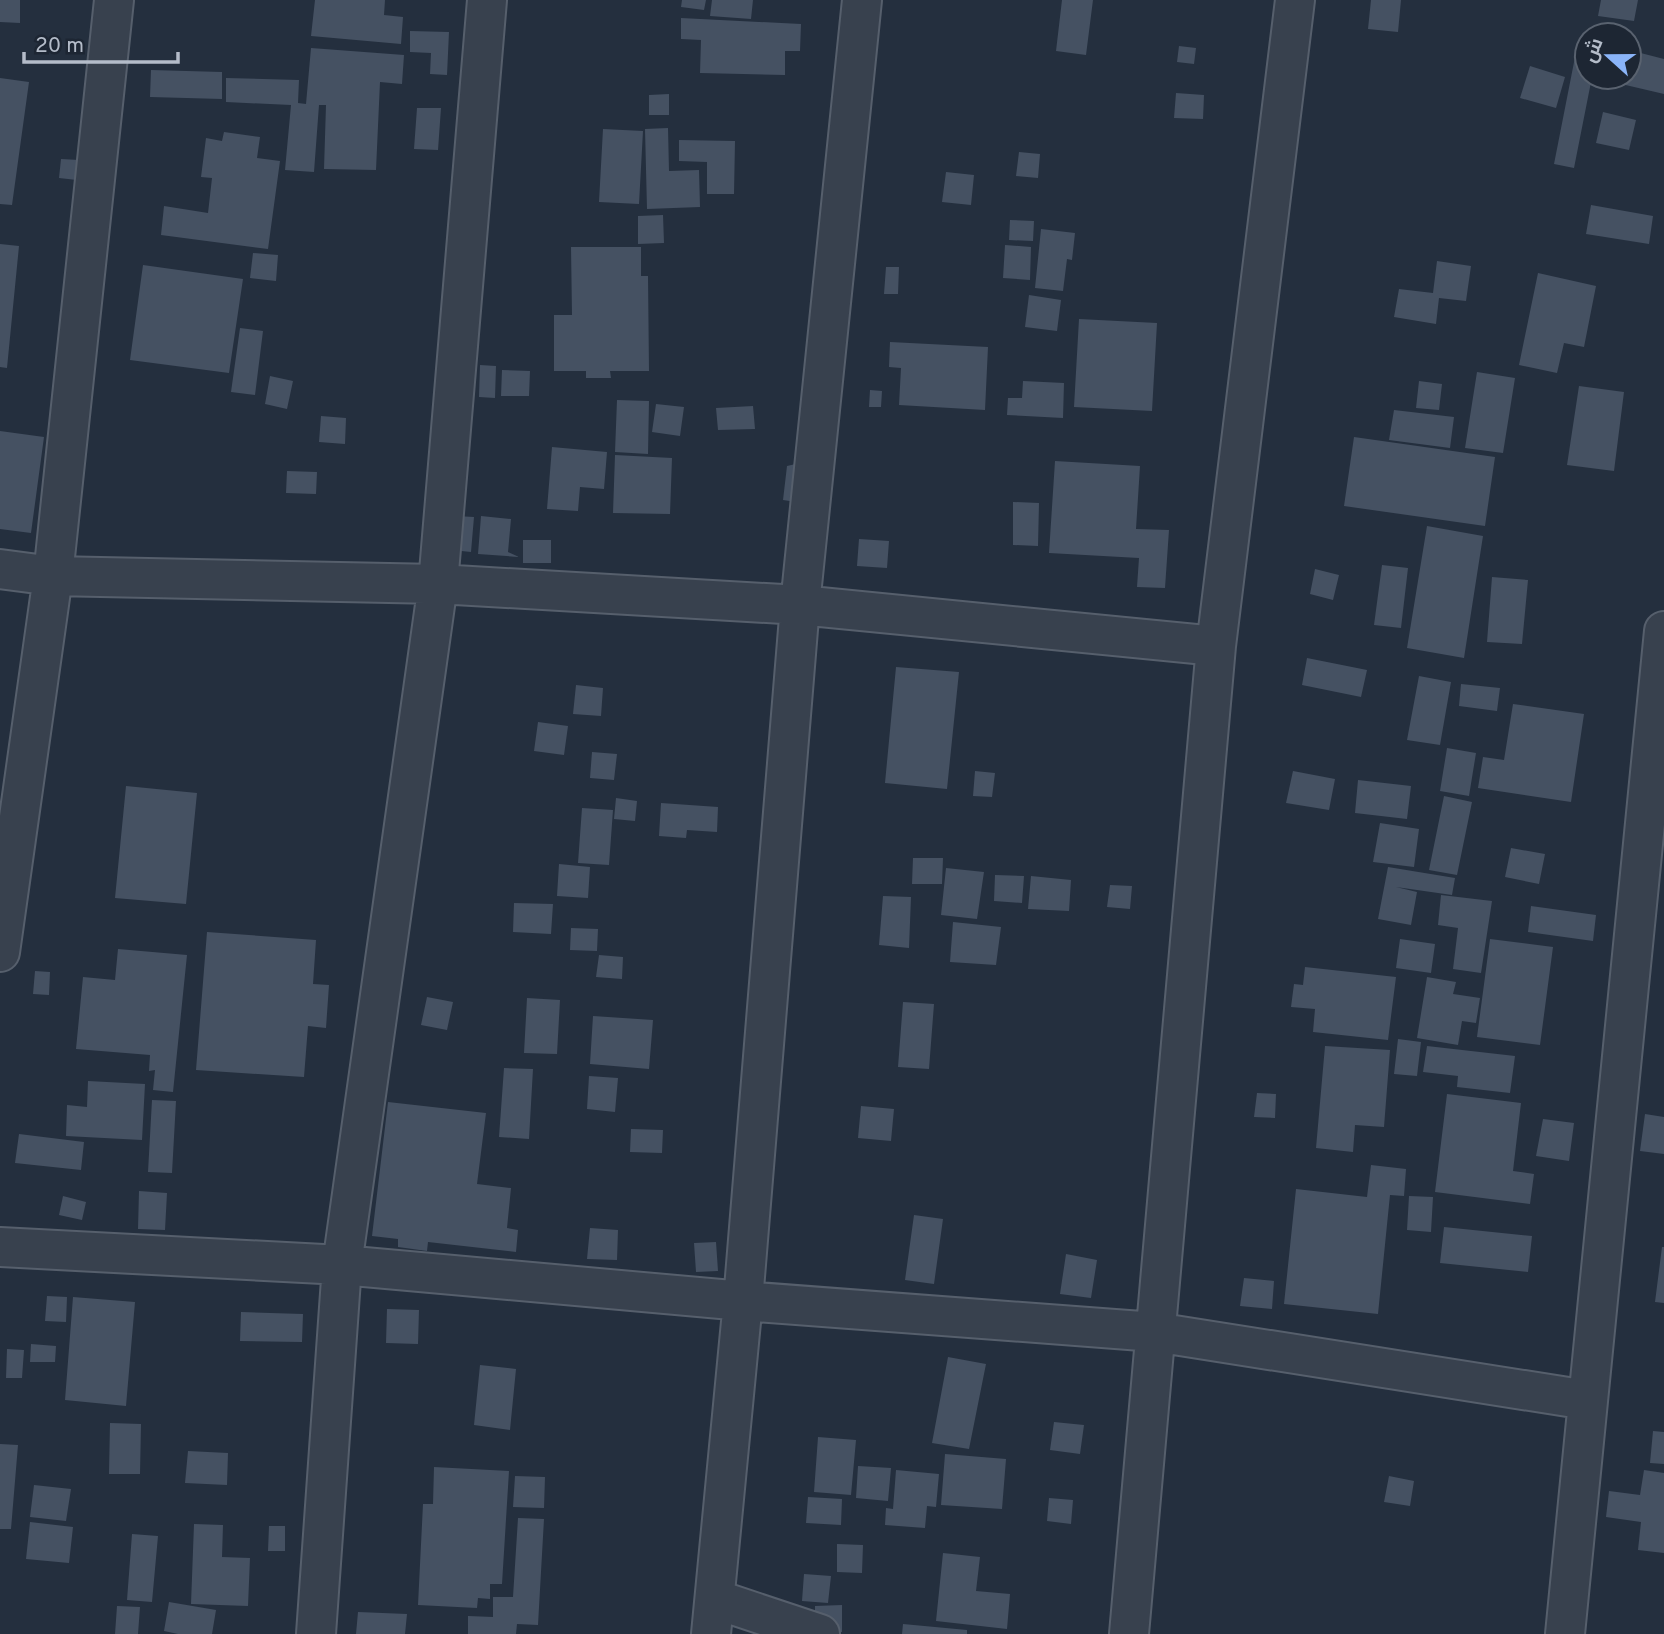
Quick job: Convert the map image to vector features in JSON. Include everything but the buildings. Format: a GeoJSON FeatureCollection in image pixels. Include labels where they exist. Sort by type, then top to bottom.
{"type":"FeatureCollection","features":[{"type":"Feature","properties":{"kind":"street"},"geometry":{"type":"LineString","coordinates":[[0,952],[53,576],[114,0]]}},
{"type":"Feature","properties":{"kind":"street"},"geometry":{"type":"LineString","coordinates":[[316,1634],[342,1265],[438,584],[487,0]]}},
{"type":"Feature","properties":{"kind":"street"},"geometry":{"type":"LineString","coordinates":[[820,1634],[713,1616],[743,1301],[800,606],[862,0]]}},
{"type":"Feature","properties":{"kind":"street"},"geometry":{"type":"LineString","coordinates":[[1129,1634],[1216,646],[1295,0]]}},
{"type":"Feature","properties":{"kind":"street"},"geometry":{"type":"LineString","coordinates":[[0,569],[53,576],[438,584],[800,606],[1216,646]]}},
{"type":"Feature","properties":{"kind":"street"},"geometry":{"type":"LineString","coordinates":[[1565,1634],[1664,631]]}},
{"type":"Feature","properties":{"kind":"street"},"geometry":{"type":"LineString","coordinates":[[0,1247],[342,1265],[743,1301],[1155,1332],[1587,1400]]}}]}
